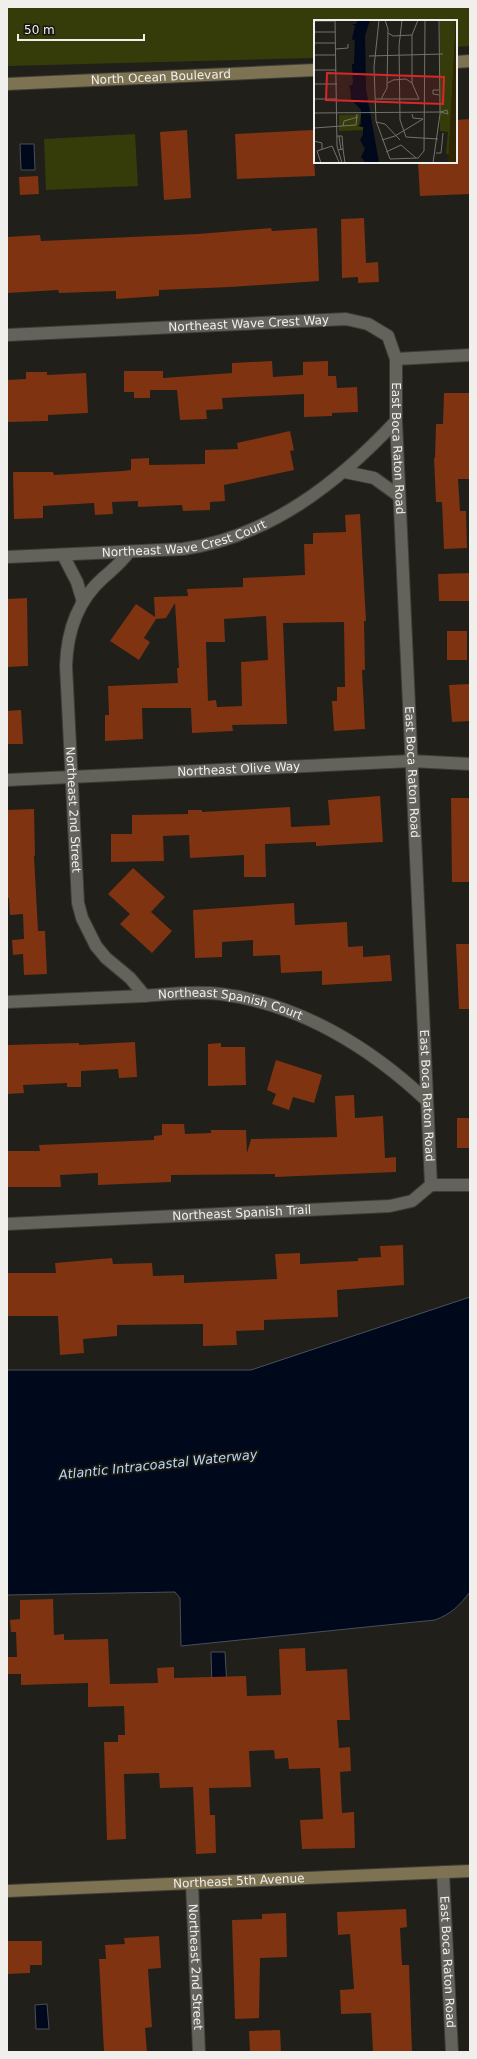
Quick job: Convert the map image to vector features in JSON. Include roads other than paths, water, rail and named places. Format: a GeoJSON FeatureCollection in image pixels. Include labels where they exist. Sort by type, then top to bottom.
{"type":"FeatureCollection","features":[{"type":"Feature","properties":{"kind":"street"},"geometry":{"type":"LineString","coordinates":[[457,62],[470,61]]}},
{"type":"Feature","properties":{"kind":"street","name":"North Ocean Boulevard"},"geometry":{"type":"LineString","coordinates":[[7,84],[314,70]]}},
{"type":"Feature","properties":{"kind":"street","name":"Northeast Wave Crest Way"},"geometry":{"type":"LineString","coordinates":[[7,335],[346,320],[368,324],[388,336],[396,359]]}},
{"type":"Feature","properties":{"kind":"street"},"geometry":{"type":"LineString","coordinates":[[396,359],[470,355]]}},
{"type":"Feature","properties":{"kind":"street","name":"East Boca Raton Road"},"geometry":{"type":"LineString","coordinates":[[396,359],[396,421],[399,496],[431,1185]]}},
{"type":"Feature","properties":{"kind":"street","name":"Northeast Wave Crest Court"},"geometry":{"type":"LineString","coordinates":[[7,558],[200,547],[235,537],[270,522],[303,503],[345,472],[365,454],[396,421]]}},
{"type":"Feature","properties":{"kind":"street"},"geometry":{"type":"LineString","coordinates":[[345,472],[374,478],[399,496]]}},
{"type":"Feature","properties":{"kind":"street","name":"Northeast 2nd Street"},"geometry":{"type":"LineString","coordinates":[[129,552],[122,561],[103,578],[83,602],[70,630],[67,645],[66,666],[76,888],[82,918],[96,946],[106,958],[130,978],[145,996]]}},
{"type":"Feature","properties":{"kind":"street"},"geometry":{"type":"LineString","coordinates":[[63,555],[77,582],[83,602]]}},
{"type":"Feature","properties":{"kind":"street","name":"Northeast Olive Way"},"geometry":{"type":"LineString","coordinates":[[7,780],[411,761],[470,764]]}},
{"type":"Feature","properties":{"kind":"street","name":"Northeast Spanish Court"},"geometry":{"type":"LineString","coordinates":[[7,1002],[220,994],[273,1006],[310,1020],[345,1038],[378,1059],[427,1101]]}},
{"type":"Feature","properties":{"kind":"street"},"geometry":{"type":"LineString","coordinates":[[431,1185],[470,1185]]}},
{"type":"Feature","properties":{"kind":"street","name":"Northeast Spanish Trail"},"geometry":{"type":"LineString","coordinates":[[7,1224],[390,1206],[412,1200],[431,1185]]}},
{"type":"Feature","properties":{"kind":"street","name":"Northeast 5th Avenue"},"geometry":{"type":"LineString","coordinates":[[7,1891],[470,1871]]}},
{"type":"Feature","properties":{"kind":"street","name":"East Boca Raton Road"},"geometry":{"type":"LineString","coordinates":[[444,1872],[452,2052]]}},
{"type":"Feature","properties":{"kind":"street","name":"Northeast 2nd Street"},"geometry":{"type":"LineString","coordinates":[[192,1883],[199,2052]]}},
{"type":"Feature","properties":{"kind":"water"},"geometry":{"type":"Polygon","coordinates":[[[20,144],[34,144],[35,170],[21,170],[20,144]]]}},
{"type":"Feature","properties":{"kind":"water","name":"Atlantic Intracoastal Waterway"},"geometry":{"type":"Polygon","coordinates":[[[470,1297],[470,1592],[458,1605],[441,1618],[435,1620],[181,1646],[180,1598],[175,1592],[7,1595],[7,1370],[251,1370],[470,1297]]]}},
{"type":"Feature","properties":{"kind":"water"},"geometry":{"type":"Polygon","coordinates":[[[211,1652],[225,1652],[227,1688],[212,1689],[211,1652]]]}},
{"type":"Feature","properties":{"kind":"water"},"geometry":{"type":"Polygon","coordinates":[[[47,2004],[49,2029],[36,2029],[35,2005],[47,2004]]]}}]}
